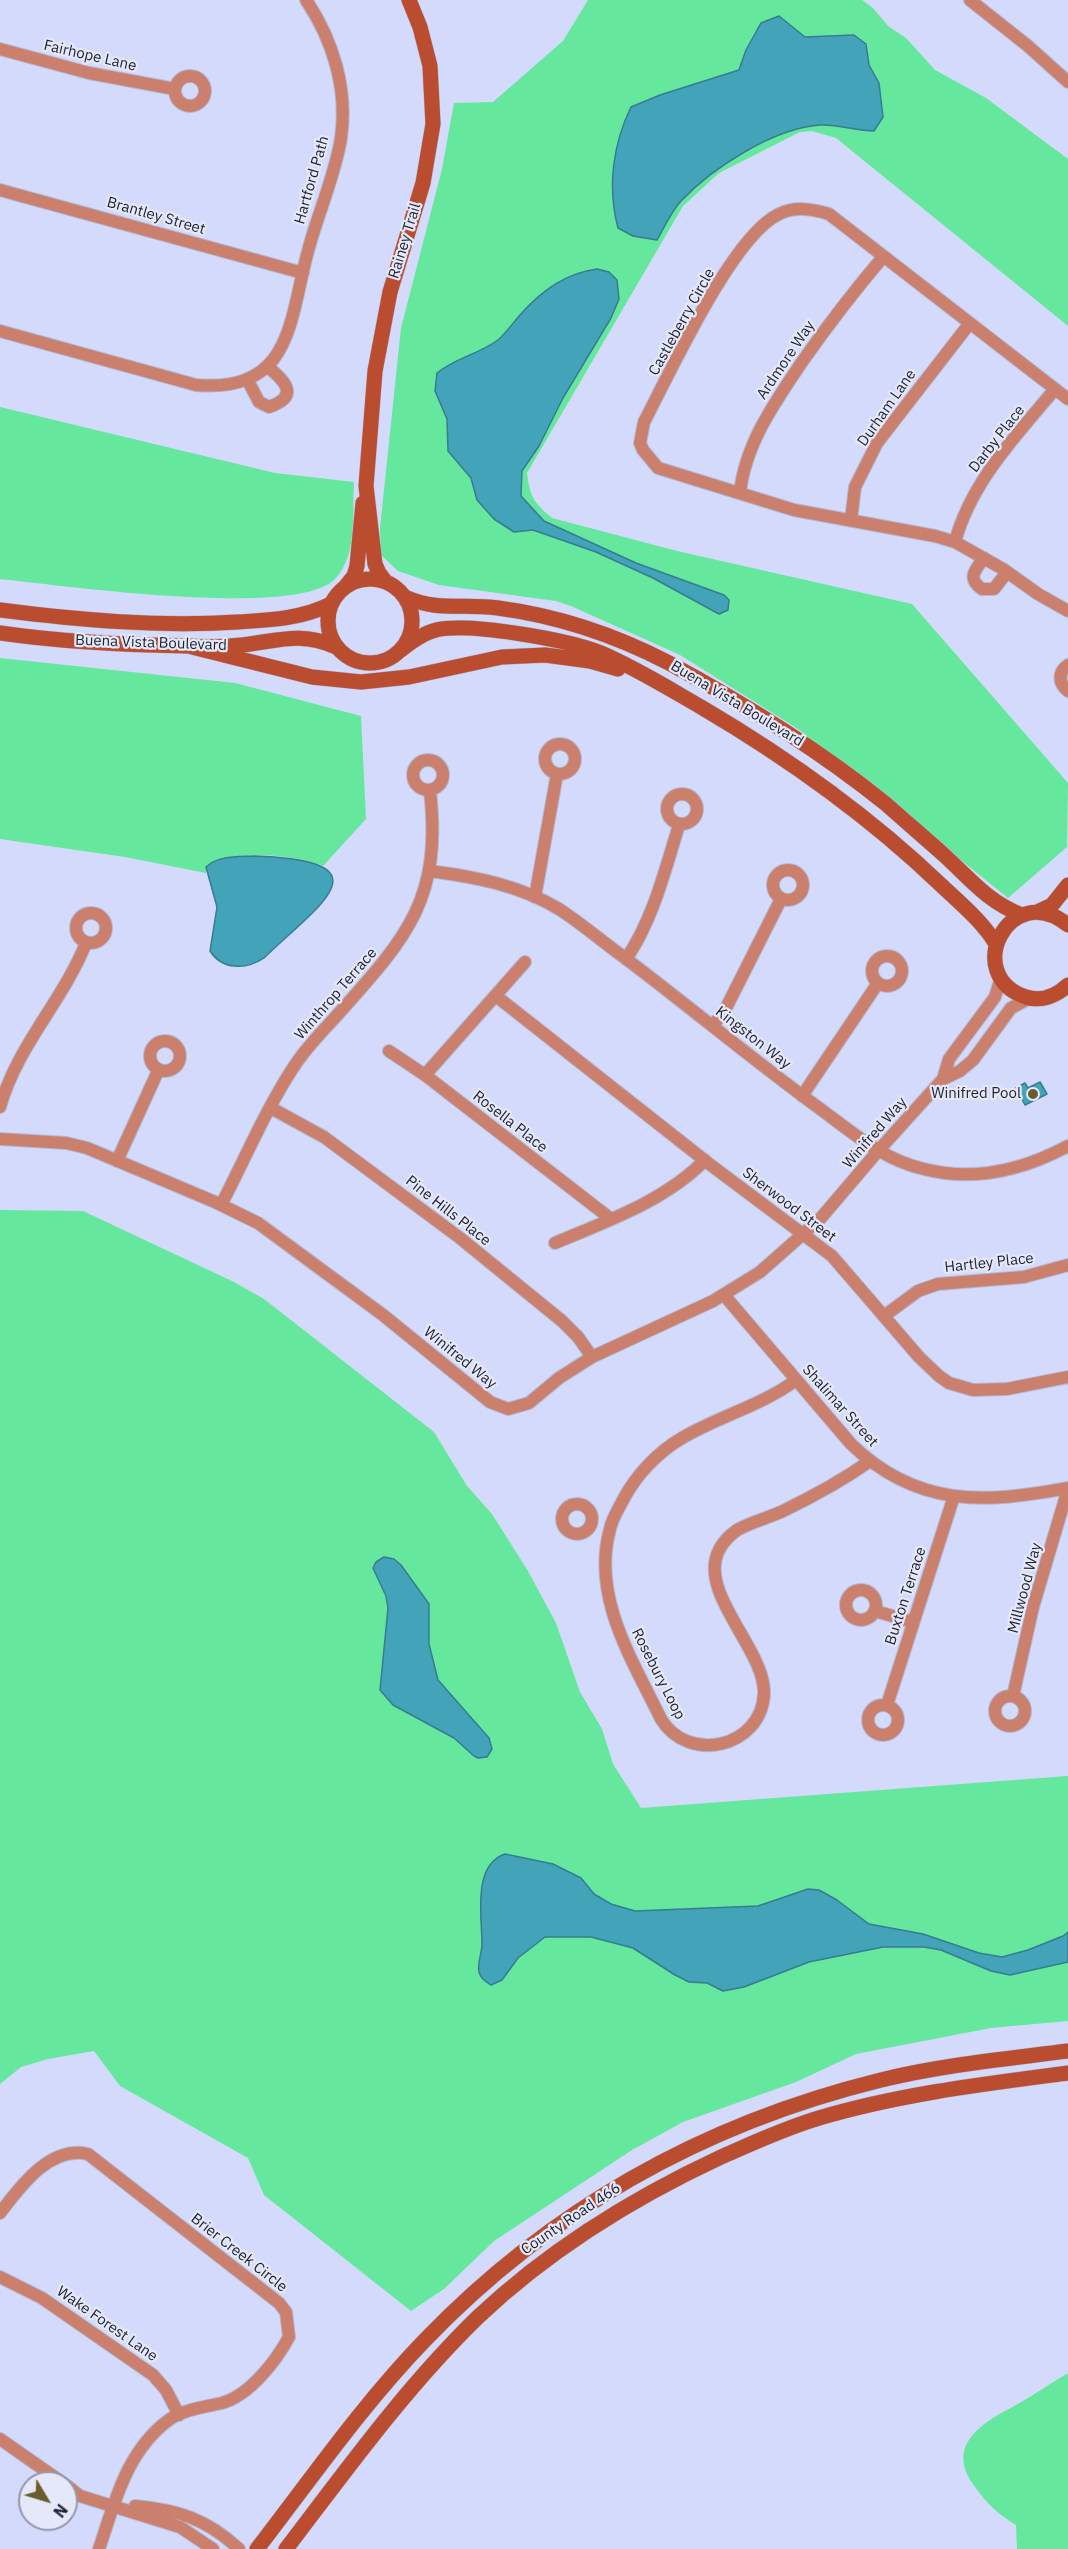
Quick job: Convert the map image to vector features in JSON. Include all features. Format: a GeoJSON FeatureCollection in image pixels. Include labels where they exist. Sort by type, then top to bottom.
{"type":"FeatureCollection","features":[{"type":"Feature","properties":{"kind":"main road","name":"Rainey Trail"},"geometry":{"type":"LineString","coordinates":[[346,586],[354,576],[357,566],[360,514],[366,486],[372,399],[383,326],[398,260],[423,183],[433,124],[429,66],[420,27],[410,0]]}},
{"type":"Feature","properties":{"kind":"main road","name":"Rainey Trail"},"geometry":{"type":"LineString","coordinates":[[366,486],[375,564],[378,573],[386,582]]}},
{"type":"Feature","properties":{"kind":"main road"},"geometry":{"type":"LineString","coordinates":[[373,579],[386,582],[405,597],[410,607],[411,630],[401,650],[389,659],[375,664],[360,663],[346,657],[336,647],[329,634],[327,619],[331,604],[346,586],[359,580],[373,579]]}},
{"type":"Feature","properties":{"kind":"main road","name":"Buena Vista Boulevard"},"geometry":{"type":"LineString","coordinates":[[405,597],[423,605],[492,607],[536,613],[570,621],[636,646],[736,701],[828,761],[907,823],[991,900],[1029,914],[1049,913],[1068,925]]}},
{"type":"Feature","properties":{"kind":"main road","name":"Buena Vista Boulevard"},"geometry":{"type":"LineString","coordinates":[[0,610],[184,625],[281,619],[312,614],[331,604]]}},
{"type":"Feature","properties":{"kind":"main road","name":"Buena Vista Boulevard"},"geometry":{"type":"LineString","coordinates":[[401,650],[414,639],[436,630],[473,628],[555,640],[599,652],[652,678],[762,743],[839,799],[918,863],[976,918],[996,944]]}},
{"type":"Feature","properties":{"kind":"main road","name":"Buena Vista Boulevard"},"geometry":{"type":"LineString","coordinates":[[0,633],[35,638],[188,646],[240,645],[300,637],[319,639],[336,647]]}},
{"type":"Feature","properties":{"kind":"main road"},"geometry":{"type":"LineString","coordinates":[[188,646],[312,677],[361,682],[409,677],[502,657],[545,655],[590,661],[652,678]]}},
{"type":"Feature","properties":{"kind":"main road"},"geometry":{"type":"LineString","coordinates":[[1068,885],[1052,905],[1010,922],[1001,932],[994,956],[1000,978],[1018,994],[1030,998],[1068,995]]}},
{"type":"Feature","properties":{"kind":"main road"},"geometry":{"type":"LineString","coordinates":[[1048,997],[1068,985]]}},
{"type":"Feature","properties":{"kind":"main road","name":"County Road 466"},"geometry":{"type":"LineString","coordinates":[[256,2549],[367,2406],[423,2341],[466,2298],[514,2258],[596,2198],[682,2151],[756,2118],[809,2099],[884,2079],[1068,2051]]}},
{"type":"Feature","properties":{"kind":"main road","name":"County Road 466"},"geometry":{"type":"LineString","coordinates":[[286,2549],[384,2420],[479,2316],[530,2272],[607,2217],[687,2174],[818,2118],[888,2101],[954,2089],[1068,2073]]}},
{"type":"Feature","properties":{"kind":"main road"},"geometry":{"type":"LineString","coordinates":[[530,2272],[526,2265],[528,2254],[538,2240]]}},
{"type":"Feature","properties":{"kind":"street","name":"Hartford Path"},"geometry":{"type":"LineString","coordinates":[[0,331],[196,384],[225,386],[247,378],[267,366],[285,343],[291,325],[317,216],[341,136],[341,89],[332,48],[306,0]]}},
{"type":"Feature","properties":{"kind":"street"},"geometry":{"type":"LineString","coordinates":[[970,0],[1029,46],[1068,82]]}},
{"type":"Feature","properties":{"kind":"street","name":"Fairhope Lane"},"geometry":{"type":"LineString","coordinates":[[0,49],[89,73],[174,89]]}},
{"type":"Feature","properties":{"kind":"street","name":"Brantley Street"},"geometry":{"type":"LineString","coordinates":[[0,190],[303,273]]}},
{"type":"Feature","properties":{"kind":"street","name":"Castleberry Circle"},"geometry":{"type":"LineString","coordinates":[[1068,399],[828,214],[811,209],[779,214],[762,226],[736,255],[644,422],[640,443],[658,468],[740,494],[794,510],[955,542],[1068,611]]}},
{"type":"Feature","properties":{"kind":"street","name":"Ardmore Way"},"geometry":{"type":"LineString","coordinates":[[740,494],[742,476],[749,454],[771,408],[841,305],[883,256]]}},
{"type":"Feature","properties":{"kind":"street","name":"Durham Lane"},"geometry":{"type":"LineString","coordinates":[[851,520],[855,487],[878,443],[970,323]]}},
{"type":"Feature","properties":{"kind":"street"},"geometry":{"type":"LineString","coordinates":[[247,378],[259,402],[269,407],[280,403],[286,396],[288,388],[285,381],[267,366]]}},
{"type":"Feature","properties":{"kind":"street","name":"Darby Place"},"geometry":{"type":"LineString","coordinates":[[955,542],[960,523],[985,475],[1055,389]]}},
{"type":"Feature","properties":{"kind":"street"},"geometry":{"type":"LineString","coordinates":[[984,558],[976,567],[973,576],[974,582],[982,589],[994,589],[1007,572]]}},
{"type":"Feature","properties":{"kind":"street"},"geometry":{"type":"LineString","coordinates":[[1068,665],[1062,670],[1060,679],[1063,687],[1068,691]]}},
{"type":"Feature","properties":{"kind":"street"},"geometry":{"type":"LineString","coordinates":[[535,897],[557,774]]}},
{"type":"Feature","properties":{"kind":"street","name":"Winthrop Terrace"},"geometry":{"type":"LineString","coordinates":[[221,1205],[271,1108],[302,1055],[380,967],[405,934],[422,898],[430,871],[434,835],[430,790]]}},
{"type":"Feature","properties":{"kind":"street"},"geometry":{"type":"LineString","coordinates":[[626,959],[650,914],[679,825]]}},
{"type":"Feature","properties":{"kind":"street","name":"Kingston Way"},"geometry":{"type":"LineString","coordinates":[[430,871],[479,878],[535,897],[559,909],[802,1096],[878,1151],[905,1164],[956,1174],[975,1174],[1015,1169],[1068,1146]]}},
{"type":"Feature","properties":{"kind":"street"},"geometry":{"type":"LineString","coordinates":[[713,1026],[726,1008],[781,899]]}},
{"type":"Feature","properties":{"kind":"street"},"geometry":{"type":"LineString","coordinates":[[0,1107],[16,1063],[69,981],[86,943]]}},
{"type":"Feature","properties":{"kind":"street"},"geometry":{"type":"LineString","coordinates":[[425,1075],[525,962]]}},
{"type":"Feature","properties":{"kind":"street"},"geometry":{"type":"LineString","coordinates":[[943,1080],[949,1059],[995,997],[1000,978]]}},
{"type":"Feature","properties":{"kind":"street"},"geometry":{"type":"LineString","coordinates":[[802,1096],[878,983]]}},
{"type":"Feature","properties":{"kind":"street","name":"Sherwood Street"},"geometry":{"type":"LineString","coordinates":[[495,996],[840,1264],[939,1377],[960,1387],[973,1390],[1007,1389],[1068,1377]]}},
{"type":"Feature","properties":{"kind":"street"},"geometry":{"type":"LineString","coordinates":[[943,1080],[960,1071],[973,1060],[1011,1008],[1030,998]]}},
{"type":"Feature","properties":{"kind":"street","name":"Rosella Place"},"geometry":{"type":"LineString","coordinates":[[389,1051],[425,1075],[611,1219]]}},
{"type":"Feature","properties":{"kind":"street"},"geometry":{"type":"LineString","coordinates":[[117,1161],[158,1071]]}},
{"type":"Feature","properties":{"kind":"street","name":"Winifred Way"},"geometry":{"type":"LineString","coordinates":[[0,1139],[76,1144],[258,1223],[300,1252],[498,1407],[508,1409],[529,1403],[559,1378],[592,1357],[724,1295],[760,1272],[804,1235],[943,1080]]}},
{"type":"Feature","properties":{"kind":"street","name":"Pine Hills Place"},"geometry":{"type":"LineString","coordinates":[[271,1108],[332,1143],[460,1238],[562,1321],[578,1337],[592,1357]]}},
{"type":"Feature","properties":{"kind":"street"},"geometry":{"type":"LineString","coordinates":[[555,1243],[611,1219],[675,1185],[705,1160]]}},
{"type":"Feature","properties":{"kind":"street","name":"Hartley Place"},"geometry":{"type":"LineString","coordinates":[[884,1316],[918,1291],[938,1284],[1024,1277],[1068,1265]]}},
{"type":"Feature","properties":{"kind":"street","name":"Shalimar Street"},"geometry":{"type":"LineString","coordinates":[[724,1295],[851,1444],[870,1461],[912,1486],[954,1496],[1002,1497],[1068,1489]]}},
{"type":"Feature","properties":{"kind":"street","name":"Rosebury Loop"},"geometry":{"type":"LineString","coordinates":[[796,1380],[752,1407],[693,1431],[664,1450],[635,1481],[610,1529],[606,1565],[610,1605],[615,1622],[661,1719],[672,1734],[691,1744],[712,1746],[726,1743],[738,1738],[753,1723],[763,1704],[764,1692],[758,1669],[716,1580],[718,1552],[737,1530],[781,1512],[824,1490],[870,1461]]}},
{"type":"Feature","properties":{"kind":"street","name":"Millwood Way"},"geometry":{"type":"LineString","coordinates":[[1014,1696],[1033,1607],[1068,1489]]}},
{"type":"Feature","properties":{"kind":"street","name":"Buxton Terrace"},"geometry":{"type":"LineString","coordinates":[[887,1705],[954,1496]]}},
{"type":"Feature","properties":{"kind":"street"},"geometry":{"type":"LineString","coordinates":[[591,1523],[610,1529]]}},
{"type":"Feature","properties":{"kind":"street"},"geometry":{"type":"LineString","coordinates":[[875,1611],[914,1622]]}},
{"type":"Feature","properties":{"kind":"street","name":"Brier Creek Circle"},"geometry":{"type":"LineString","coordinates":[[0,2213],[30,2177],[57,2156],[77,2152],[88,2154],[279,2303],[289,2321],[289,2337],[249,2387],[225,2402],[179,2415],[160,2428],[140,2449],[125,2474],[99,2549]]}},
{"type":"Feature","properties":{"kind":"street","name":"Wake Forest Lane"},"geometry":{"type":"LineString","coordinates":[[0,2277],[42,2298],[153,2375],[166,2390],[179,2415]]}},
{"type":"Feature","properties":{"kind":"street"},"geometry":{"type":"LineString","coordinates":[[0,2439],[46,2471]]}},
{"type":"Feature","properties":{"kind":"street"},"geometry":{"type":"LineString","coordinates":[[78,2494],[180,2527],[213,2549]]}},
{"type":"Feature","properties":{"kind":"street"},"geometry":{"type":"LineString","coordinates":[[114,2505],[157,2508],[189,2515],[215,2530],[239,2549]]}},
{"type":"Feature","properties":{"kind":"green space"},"geometry":{"type":"Polygon","coordinates":[[[588,0],[862,0],[873,8],[888,26],[906,38],[935,70],[986,98],[1068,159],[1068,326],[836,138],[812,131],[800,132],[719,173],[683,206],[527,473],[534,499],[552,518],[677,551],[912,604],[1068,783],[1067,847],[1008,898],[798,729],[680,655],[571,606],[556,601],[439,585],[398,571],[381,555],[380,528],[401,328],[442,169],[454,103],[493,102],[563,41],[588,0]]]}},
{"type":"Feature","properties":{"kind":"green space"},"geometry":{"type":"Polygon","coordinates":[[[0,407],[275,473],[354,482],[351,546],[347,558],[335,579],[312,591],[275,597],[175,596],[0,579],[0,407]]]}},
{"type":"Feature","properties":{"kind":"green space"},"geometry":{"type":"Polygon","coordinates":[[[0,658],[235,683],[361,716],[366,819],[323,866],[294,858],[264,855],[220,862],[206,867],[206,873],[125,857],[0,839],[0,658]]]}},
{"type":"Feature","properties":{"kind":"green space"},"geometry":{"type":"Polygon","coordinates":[[[0,1210],[83,1211],[234,1282],[264,1299],[434,1432],[467,1486],[492,1514],[528,1571],[556,1623],[580,1692],[602,1729],[613,1764],[641,1808],[1068,1776],[1068,2021],[991,2028],[856,2054],[796,2082],[683,2122],[632,2150],[494,2241],[444,2289],[411,2311],[264,2195],[248,2158],[120,2086],[94,2051],[48,2059],[21,2067],[0,2084],[0,1210]]]}},
{"type":"Feature","properties":{"kind":"green space"},"geometry":{"type":"Polygon","coordinates":[[[1068,2373],[1068,2549],[1017,2549],[1016,2525],[988,2504],[966,2472],[965,2447],[971,2437],[991,2420],[1068,2373]]]}},
{"type":"Feature","properties":{"kind":"water"},"geometry":{"type":"Polygon","coordinates":[[[779,16],[805,37],[854,35],[866,44],[869,65],[879,83],[883,117],[874,131],[820,125],[783,134],[726,163],[694,188],[677,205],[657,240],[633,236],[618,228],[613,197],[614,166],[620,136],[631,107],[660,95],[739,70],[746,50],[761,23],[779,16]]]}},
{"type":"Feature","properties":{"kind":"water"},"geometry":{"type":"Polygon","coordinates":[[[597,269],[609,272],[617,280],[619,299],[611,318],[563,398],[539,446],[522,471],[521,496],[544,521],[636,563],[724,595],[729,600],[728,610],[719,614],[653,578],[596,552],[533,530],[514,532],[494,519],[477,500],[471,478],[448,451],[447,419],[435,391],[437,373],[451,363],[498,340],[528,307],[554,285],[564,279],[597,269]]]}},
{"type":"Feature","properties":{"kind":"water"},"geometry":{"type":"Polygon","coordinates":[[[255,856],[296,860],[321,866],[332,876],[331,889],[305,920],[264,958],[250,965],[228,965],[221,962],[210,951],[217,907],[206,867],[216,860],[255,856]]]}},
{"type":"Feature","properties":{"kind":"water","name":"Winifred Pool"},"geometry":{"type":"Polygon","coordinates":[[[1040,1082],[1047,1094],[1025,1105],[1016,1088],[1025,1083],[1028,1088],[1040,1082]]]}},
{"type":"Feature","properties":{"kind":"water"},"geometry":{"type":"Polygon","coordinates":[[[384,1557],[394,1559],[401,1565],[429,1604],[429,1644],[438,1680],[489,1738],[492,1749],[487,1757],[474,1756],[454,1738],[393,1705],[380,1690],[388,1608],[386,1596],[373,1568],[376,1562],[384,1557]]]}},
{"type":"Feature","properties":{"kind":"water"},"geometry":{"type":"Polygon","coordinates":[[[505,1854],[553,1864],[581,1878],[594,1894],[611,1904],[635,1911],[758,1906],[808,1889],[819,1890],[837,1900],[869,1924],[923,1934],[979,1953],[1002,1957],[1028,1950],[1068,1932],[1068,1962],[1010,1975],[991,1971],[941,1950],[924,1947],[883,1947],[809,1962],[744,1987],[723,1991],[707,1983],[689,1982],[633,1948],[591,1937],[545,1937],[518,1958],[502,1980],[491,1985],[482,1978],[479,1969],[482,1944],[481,1893],[487,1869],[505,1854]]]}},
{"type":"Feature","properties":{"kind":"place","name":"Winifred Pool"},"geometry":{"type":"Point","coordinates":[1033,1094]}}]}
